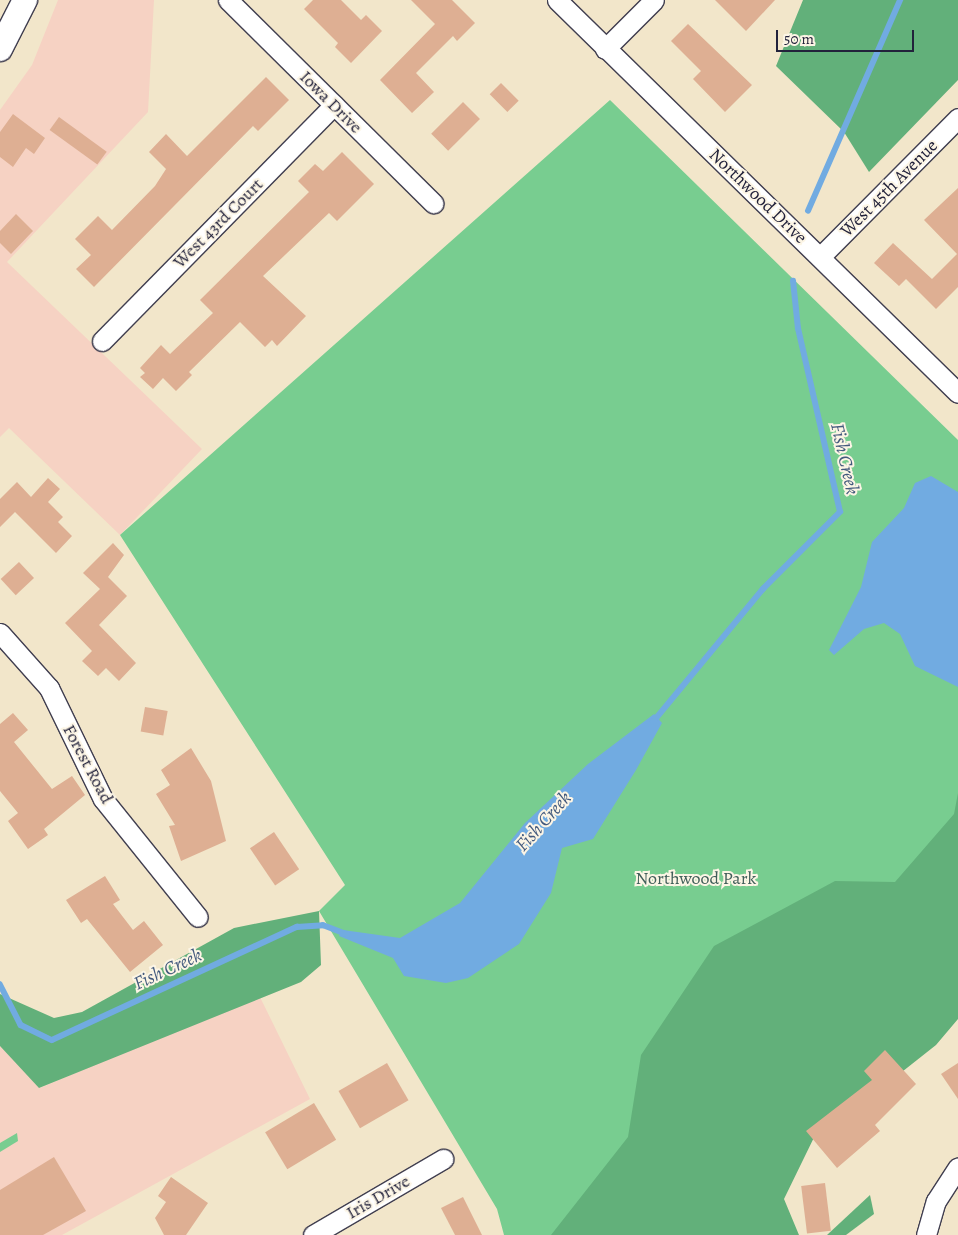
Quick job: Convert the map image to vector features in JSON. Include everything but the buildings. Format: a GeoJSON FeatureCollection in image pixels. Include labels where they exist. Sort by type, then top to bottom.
{"type":"FeatureCollection","features":[{"type":"Feature","properties":{"kind":"main road"},"geometry":{"type":"LineString","coordinates":[[3,36],[25,0]]}},
{"type":"Feature","properties":{"kind":"street","name":"Iowa Drive"},"geometry":{"type":"LineString","coordinates":[[228,0],[433,203]]}},
{"type":"Feature","properties":{"kind":"street","name":"Northwood Drive"},"geometry":{"type":"LineString","coordinates":[[557,0],[958,393]]}},
{"type":"Feature","properties":{"kind":"street"},"geometry":{"type":"LineString","coordinates":[[605,48],[654,0]]}},
{"type":"Feature","properties":{"kind":"street","name":"West 43rd Court"},"geometry":{"type":"LineString","coordinates":[[102,341],[334,105]]}},
{"type":"Feature","properties":{"kind":"street","name":"West 45th Avenue"},"geometry":{"type":"LineString","coordinates":[[820,258],[958,118]]}},
{"type":"Feature","properties":{"kind":"street","name":"Forest Road"},"geometry":{"type":"LineString","coordinates":[[0,633],[49,688],[103,800],[198,917]]}},
{"type":"Feature","properties":{"kind":"street","name":"Iris Drive"},"geometry":{"type":"LineString","coordinates":[[313,1235],[443,1159]]}},
{"type":"Feature","properties":{"kind":"street"},"geometry":{"type":"LineString","coordinates":[[926,1235],[936,1201],[958,1167]]}},
{"type":"Feature","properties":{"kind":"shaded area"},"geometry":{"type":"Polygon","coordinates":[[[58,0],[154,0],[148,112],[7,262],[202,449],[120,535],[9,428],[0,437],[0,110],[32,65],[58,0]]]}},
{"type":"Feature","properties":{"kind":"shaded area"},"geometry":{"type":"Polygon","coordinates":[[[259,995],[310,1099],[62,1235],[0,1235],[0,1046],[40,1088],[259,995]]]}},
{"type":"Feature","properties":{"kind":"green space"},"geometry":{"type":"Polygon","coordinates":[[[803,0],[958,0],[958,80],[869,172],[844,132],[776,66],[803,0]]]}},
{"type":"Feature","properties":{"kind":"green space","name":"Northwood Park"},"geometry":{"type":"Polygon","coordinates":[[[610,100],[958,440],[958,964],[757,1153],[781,1235],[504,1235],[497,1209],[319,911],[345,885],[120,535],[610,100]]]}},
{"type":"Feature","properties":{"kind":"green space"},"geometry":{"type":"Polygon","coordinates":[[[958,793],[958,1019],[936,1045],[874,1094],[823,1119],[784,1199],[799,1235],[551,1235],[628,1137],[641,1055],[714,946],[835,881],[895,882],[954,814],[958,793]]]}},
{"type":"Feature","properties":{"kind":"green space"},"geometry":{"type":"Polygon","coordinates":[[[319,911],[321,965],[301,982],[39,1088],[0,1046],[0,994],[54,1018],[82,1012],[234,928],[319,911]]]}},
{"type":"Feature","properties":{"kind":"green space"},"geometry":{"type":"Polygon","coordinates":[[[17,1133],[18,1141],[0,1152],[0,1143],[17,1133]]]}},
{"type":"Feature","properties":{"kind":"green space"},"geometry":{"type":"Polygon","coordinates":[[[870,1195],[874,1214],[846,1235],[827,1235],[870,1195]]]}},
{"type":"Feature","properties":{"kind":"water"},"geometry":{"type":"Polygon","coordinates":[[[931,476],[958,492],[958,687],[915,666],[900,634],[884,623],[864,629],[834,655],[829,650],[861,587],[872,542],[904,508],[915,483],[931,476]]]}},
{"type":"Feature","properties":{"kind":"water"},"geometry":{"type":"Polygon","coordinates":[[[654,714],[662,723],[636,770],[593,839],[562,848],[551,893],[519,944],[468,978],[446,983],[404,976],[393,958],[339,936],[343,930],[400,938],[460,903],[525,823],[588,764],[654,714]]]}},
{"type":"Feature","properties":{"kind":"waterway","name":"Fish Creek"},"geometry":{"type":"LineString","coordinates":[[808,211],[900,0]]}},
{"type":"Feature","properties":{"kind":"waterway","name":"Fish Creek"},"geometry":{"type":"LineString","coordinates":[[653,722],[763,589],[840,512],[798,329],[793,281]]}},
{"type":"Feature","properties":{"kind":"waterway","name":"Fish Creek"},"geometry":{"type":"LineString","coordinates":[[0,984],[21,1025],[52,1040],[297,927],[323,925],[347,934]]}}]}
